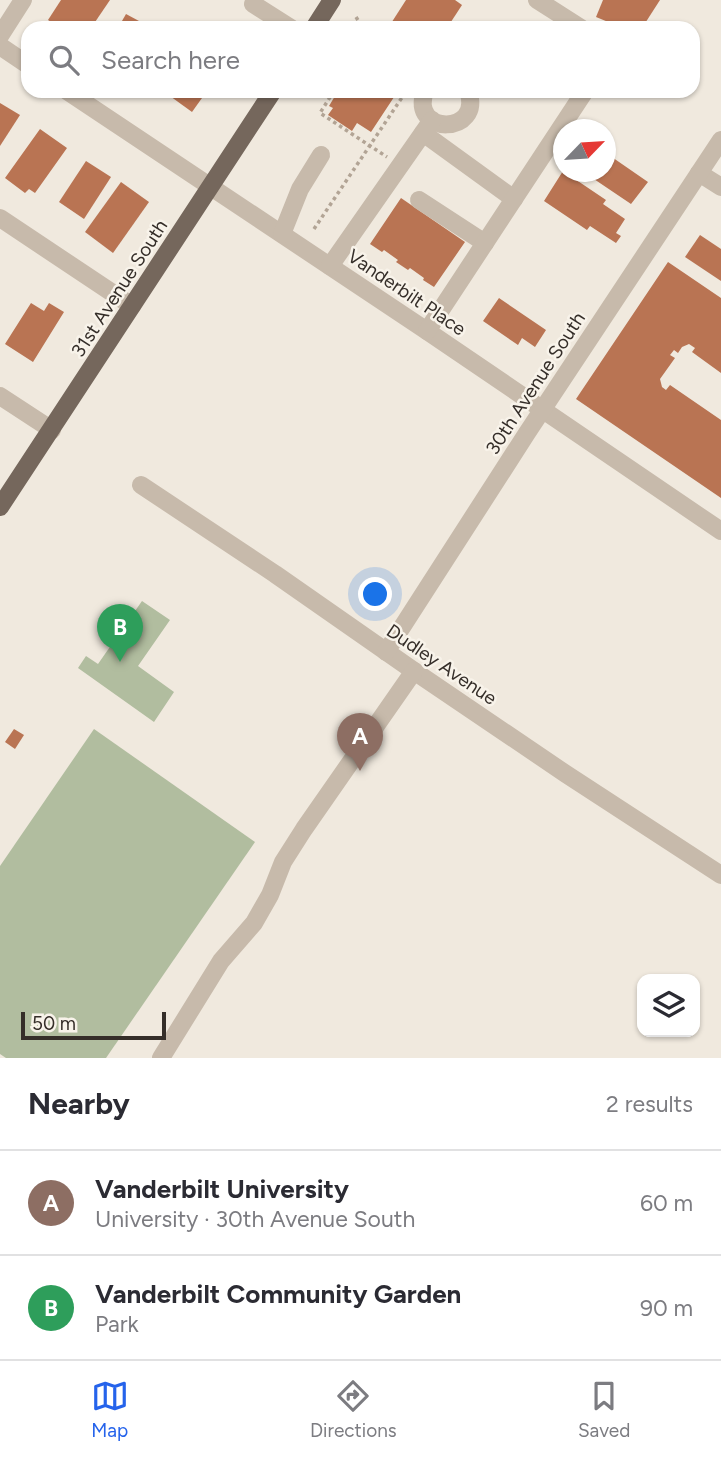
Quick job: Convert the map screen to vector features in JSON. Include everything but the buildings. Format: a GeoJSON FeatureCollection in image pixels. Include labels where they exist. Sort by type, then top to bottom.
{"type":"FeatureCollection","features":[{"type":"Feature","properties":{"kind":"main road"},"geometry":{"type":"LineString","coordinates":[[318,21],[332,0]]}},
{"type":"Feature","properties":{"kind":"main road","name":"31st Avenue South"},"geometry":{"type":"LineString","coordinates":[[0,507],[268,98]]}},
{"type":"Feature","properties":{"kind":"street"},"geometry":{"type":"LineString","coordinates":[[0,36],[23,0]]}},
{"type":"Feature","properties":{"kind":"street"},"geometry":{"type":"LineString","coordinates":[[537,0],[570,21]]}},
{"type":"Feature","properties":{"kind":"street"},"geometry":{"type":"LineString","coordinates":[[251,1],[281,21]]}},
{"type":"Feature","properties":{"kind":"street"},"geometry":{"type":"LineString","coordinates":[[0,46],[21,60]]}},
{"type":"Feature","properties":{"kind":"street","name":"Vanderbilt Place"},"geometry":{"type":"LineString","coordinates":[[78,98],[721,531]]}},
{"type":"Feature","properties":{"kind":"street"},"geometry":{"type":"LineString","coordinates":[[422,98],[427,127],[514,199]]}},
{"type":"Feature","properties":{"kind":"street"},"geometry":{"type":"LineString","coordinates":[[330,266],[427,127],[460,121],[470,107],[470,98]]}},
{"type":"Feature","properties":{"kind":"street"},"geometry":{"type":"LineString","coordinates":[[427,331],[580,98]]}},
{"type":"Feature","properties":{"kind":"street","name":"30th Avenue South"},"geometry":{"type":"LineString","coordinates":[[386,652],[721,140]]}},
{"type":"Feature","properties":{"kind":"street"},"geometry":{"type":"LineString","coordinates":[[282,234],[300,189],[321,155]]}},
{"type":"Feature","properties":{"kind":"street"},"geometry":{"type":"LineString","coordinates":[[699,173],[721,187]]}},
{"type":"Feature","properties":{"kind":"street"},"geometry":{"type":"LineString","coordinates":[[419,200],[485,243]]}},
{"type":"Feature","properties":{"kind":"street"},"geometry":{"type":"LineString","coordinates":[[0,218],[132,306]]}},
{"type":"Feature","properties":{"kind":"street"},"geometry":{"type":"LineString","coordinates":[[0,396],[52,430]]}},
{"type":"Feature","properties":{"kind":"street","name":"Dudley Avenue"},"geometry":{"type":"LineString","coordinates":[[141,485],[555,767],[721,875]]}},
{"type":"Feature","properties":{"kind":"street"},"geometry":{"type":"LineString","coordinates":[[161,1058],[221,961],[254,923],[270,895],[283,862],[304,828],[414,671]]}},
{"type":"Feature","properties":{"kind":"path"},"geometry":{"type":"LineString","coordinates":[[356,17],[359,21]]}},
{"type":"Feature","properties":{"kind":"path"},"geometry":{"type":"LineString","coordinates":[[330,98],[320,113],[400,165]]}},
{"type":"Feature","properties":{"kind":"path"},"geometry":{"type":"LineString","coordinates":[[314,229],[401,98]]}},
{"type":"Feature","properties":{"kind":"green space"},"geometry":{"type":"Polygon","coordinates":[[[142,601],[170,620],[138,666],[174,692],[154,722],[78,668],[86,656],[98,664],[142,601]]]}},
{"type":"Feature","properties":{"kind":"green space"},"geometry":{"type":"Polygon","coordinates":[[[94,729],[255,842],[106,1058],[6,1058],[0,1054],[0,866],[94,729]]]}},
{"type":"Feature","properties":{"kind":"place","name":"Vanderbilt Community Garden"},"geometry":{"type":"Point","coordinates":[120,662]}},
{"type":"Feature","properties":{"kind":"place","name":"Vanderbilt University"},"geometry":{"type":"Point","coordinates":[360,771]}}]}
